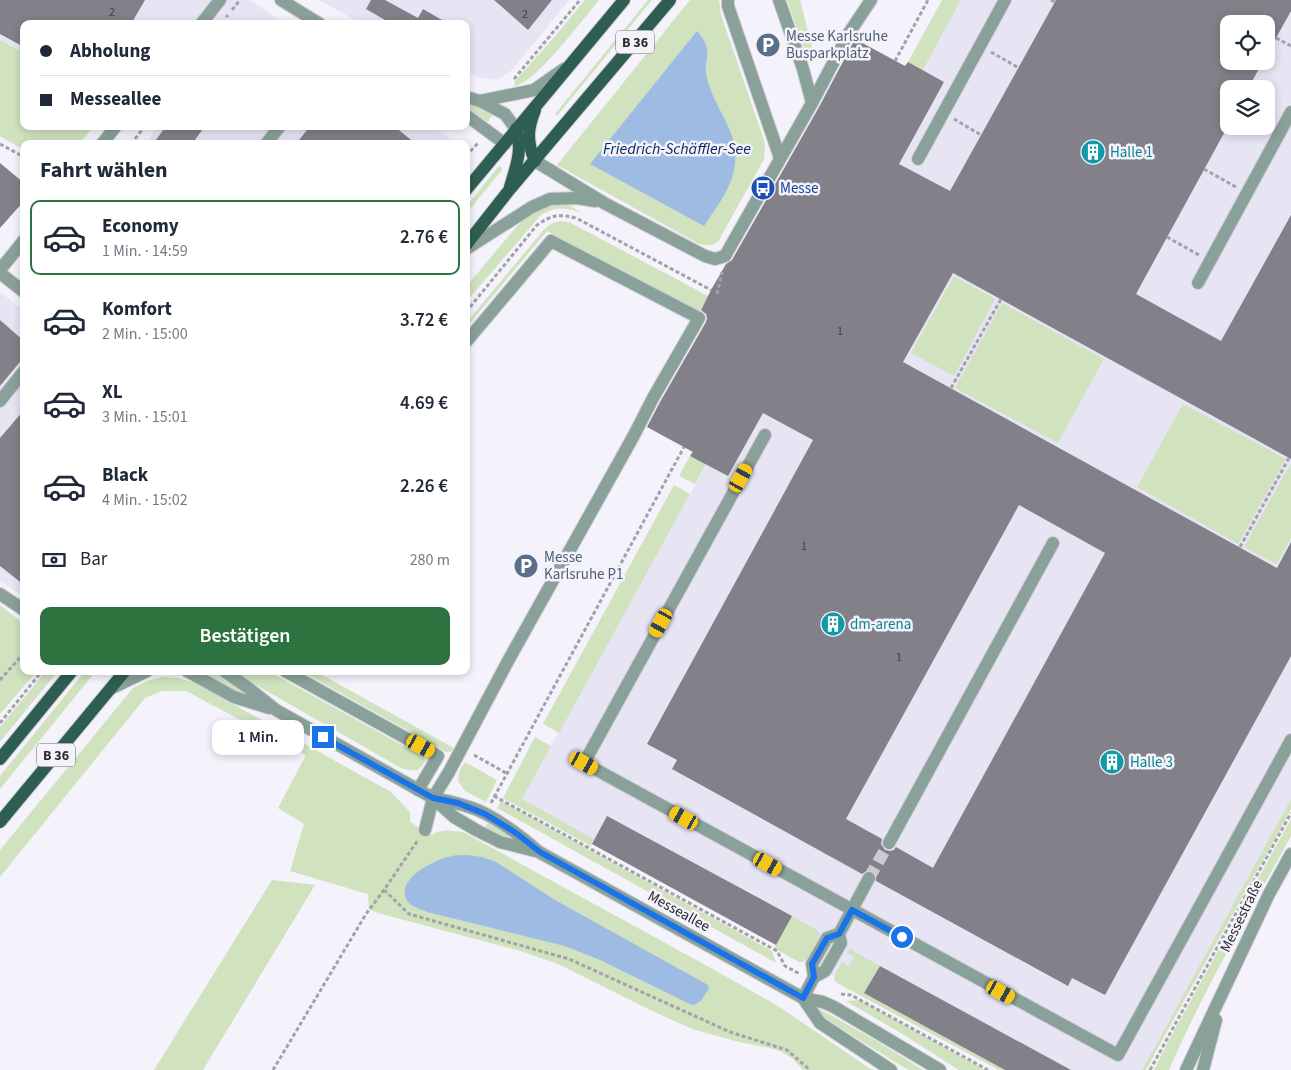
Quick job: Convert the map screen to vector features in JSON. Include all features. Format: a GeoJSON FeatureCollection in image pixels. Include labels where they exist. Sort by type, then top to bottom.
{"type":"FeatureCollection","features":[{"type":"Feature","properties":{"kind":"main road","name":"B 36"},"geometry":{"type":"LineString","coordinates":[[470,185],[624,0]]}},
{"type":"Feature","properties":{"kind":"main road","name":"B 36"},"geometry":{"type":"LineString","coordinates":[[470,239],[670,0]]}},
{"type":"Feature","properties":{"kind":"main road"},"geometry":{"type":"LineString","coordinates":[[535,161],[530,148],[529,128],[537,105]]}},
{"type":"Feature","properties":{"kind":"main road"},"geometry":{"type":"LineString","coordinates":[[510,189],[519,152],[519,140],[516,130]]}},
{"type":"Feature","properties":{"kind":"main road"},"geometry":{"type":"LineString","coordinates":[[505,144],[535,161]]}},
{"type":"Feature","properties":{"kind":"main road","name":"B 36"},"geometry":{"type":"LineString","coordinates":[[0,759],[69,675]]}},
{"type":"Feature","properties":{"kind":"main road","name":"B 36"},"geometry":{"type":"LineString","coordinates":[[0,822],[122,675]]}},
{"type":"Feature","properties":{"kind":"street"},"geometry":{"type":"LineString","coordinates":[[204,20],[220,0]]}},
{"type":"Feature","properties":{"kind":"street"},"geometry":{"type":"LineString","coordinates":[[281,0],[314,20]]}},
{"type":"Feature","properties":{"kind":"street"},"geometry":{"type":"LineString","coordinates":[[728,0],[728,6],[780,158]]}},
{"type":"Feature","properties":{"kind":"street"},"geometry":{"type":"LineString","coordinates":[[779,0],[803,69],[812,102]]}},
{"type":"Feature","properties":{"kind":"street"},"geometry":{"type":"LineString","coordinates":[[535,161],[604,203],[705,256],[715,259],[725,256],[849,33],[871,0]]}},
{"type":"Feature","properties":{"kind":"street"},"geometry":{"type":"LineString","coordinates":[[918,159],[1005,0]]}},
{"type":"Feature","properties":{"kind":"street"},"geometry":{"type":"LineString","coordinates":[[480,100],[534,90],[570,65]]}},
{"type":"Feature","properties":{"kind":"street"},"geometry":{"type":"LineString","coordinates":[[470,98],[480,100],[504,114],[516,130]]}},
{"type":"Feature","properties":{"kind":"street"},"geometry":{"type":"LineString","coordinates":[[1198,283],[1291,112]]}},
{"type":"Feature","properties":{"kind":"street"},"geometry":{"type":"LineString","coordinates":[[470,118],[505,144]]}},
{"type":"Feature","properties":{"kind":"street"},"geometry":{"type":"LineString","coordinates":[[105,140],[113,130]]}},
{"type":"Feature","properties":{"kind":"street"},"geometry":{"type":"LineString","coordinates":[[269,140],[277,130]]}},
{"type":"Feature","properties":{"kind":"street"},"geometry":{"type":"LineString","coordinates":[[470,246],[532,206],[550,200],[577,198],[604,203]]}},
{"type":"Feature","properties":{"kind":"street"},"geometry":{"type":"LineString","coordinates":[[425,830],[433,798],[699,318],[551,240],[470,337]]}},
{"type":"Feature","properties":{"kind":"street"},"geometry":{"type":"LineString","coordinates":[[20,245],[0,272],[20,289]]}},
{"type":"Feature","properties":{"kind":"street"},"geometry":{"type":"LineString","coordinates":[[0,401],[20,376]]}},
{"type":"Feature","properties":{"kind":"street"},"geometry":{"type":"LineString","coordinates":[[765,435],[584,763],[1118,1055],[1291,740]]}},
{"type":"Feature","properties":{"kind":"street"},"geometry":{"type":"LineString","coordinates":[[889,843],[1053,543]]}},
{"type":"Feature","properties":{"kind":"street"},"geometry":{"type":"LineString","coordinates":[[0,594],[20,607]]}},
{"type":"Feature","properties":{"kind":"street"},"geometry":{"type":"LineString","coordinates":[[112,688],[139,675]]}},
{"type":"Feature","properties":{"kind":"street","name":"Messeallee"},"geometry":{"type":"LineString","coordinates":[[194,675],[234,697],[276,710]]}},
{"type":"Feature","properties":{"kind":"street","name":"Messeallee"},"geometry":{"type":"LineString","coordinates":[[230,675],[276,710],[433,798],[454,818],[500,842],[540,852]]}},
{"type":"Feature","properties":{"kind":"street"},"geometry":{"type":"LineString","coordinates":[[292,675],[438,756],[418,790]]}},
{"type":"Feature","properties":{"kind":"street","name":"Messeallee"},"geometry":{"type":"LineString","coordinates":[[433,798],[458,803],[485,814],[516,833],[540,852],[803,998],[829,1005],[940,1070]]}},
{"type":"Feature","properties":{"kind":"street","name":"Messestraße"},"geometry":{"type":"LineString","coordinates":[[1186,1070],[1269,894],[1291,854]]}},
{"type":"Feature","properties":{"kind":"street"},"geometry":{"type":"LineString","coordinates":[[803,998],[813,979],[812,964],[823,944],[827,938],[839,934],[870,878]]}},
{"type":"Feature","properties":{"kind":"street","name":"Messestraße"},"geometry":{"type":"LineString","coordinates":[[1203,1070],[1223,994]]}},
{"type":"Feature","properties":{"kind":"street","name":"Messeallee"},"geometry":{"type":"LineString","coordinates":[[803,998],[820,1024],[891,1070]]}},
{"type":"Feature","properties":{"kind":"path"},"geometry":{"type":"LineString","coordinates":[[509,95],[509,85],[580,0]]}},
{"type":"Feature","properties":{"kind":"path"},"geometry":{"type":"LineString","coordinates":[[895,61],[928,0]]}},
{"type":"Feature","properties":{"kind":"path"},"geometry":{"type":"LineString","coordinates":[[1276,38],[1291,46]]}},
{"type":"Feature","properties":{"kind":"path"},"geometry":{"type":"LineString","coordinates":[[980,45],[1019,68]]}},
{"type":"Feature","properties":{"kind":"path"},"geometry":{"type":"LineString","coordinates":[[943,113],[981,134]]}},
{"type":"Feature","properties":{"kind":"path"},"geometry":{"type":"LineString","coordinates":[[134,140],[142,130]]}},
{"type":"Feature","properties":{"kind":"path"},"geometry":{"type":"LineString","coordinates":[[470,152],[488,132]]}},
{"type":"Feature","properties":{"kind":"path"},"geometry":{"type":"LineString","coordinates":[[0,144],[20,155]]}},
{"type":"Feature","properties":{"kind":"path"},"geometry":{"type":"LineString","coordinates":[[1204,169],[1247,194]]}},
{"type":"Feature","properties":{"kind":"path"},"geometry":{"type":"LineString","coordinates":[[1167,237],[1210,261]]}},
{"type":"Feature","properties":{"kind":"path"},"geometry":{"type":"LineString","coordinates":[[717,294],[725,256]]}},
{"type":"Feature","properties":{"kind":"path"},"geometry":{"type":"LineString","coordinates":[[470,307],[492,282]]}},
{"type":"Feature","properties":{"kind":"path"},"geometry":{"type":"LineString","coordinates":[[951,388],[1001,299]]}},
{"type":"Feature","properties":{"kind":"path"},"geometry":{"type":"LineString","coordinates":[[485,814],[684,447]]}},
{"type":"Feature","properties":{"kind":"path"},"geometry":{"type":"LineString","coordinates":[[1240,547],[1289,458]]}},
{"type":"Feature","properties":{"kind":"path"},"geometry":{"type":"LineString","coordinates":[[0,680],[20,658]]}},
{"type":"Feature","properties":{"kind":"path"},"geometry":{"type":"LineString","coordinates":[[0,723],[39,675]]}},
{"type":"Feature","properties":{"kind":"path"},"geometry":{"type":"LineString","coordinates":[[461,749],[506,773]]}},
{"type":"Feature","properties":{"kind":"path"},"geometry":{"type":"LineString","coordinates":[[494,796],[777,951],[785,966],[813,979]]}},
{"type":"Feature","properties":{"kind":"path"},"geometry":{"type":"LineString","coordinates":[[1150,1070],[1291,813]]}},
{"type":"Feature","properties":{"kind":"path"},"geometry":{"type":"LineString","coordinates":[[273,1070],[366,914],[425,830]]}},
{"type":"Feature","properties":{"kind":"path"},"geometry":{"type":"LineString","coordinates":[[384,890],[409,914],[569,958],[730,1032],[787,1050],[810,1070]]}},
{"type":"Feature","properties":{"kind":"path"},"geometry":{"type":"LineString","coordinates":[[836,994],[851,995],[988,1070]]}},
{"type":"Feature","properties":{"kind":"shaded area"},"geometry":{"type":"Polygon","coordinates":[[[0,0],[250,0],[279,20],[20,20],[20,51],[0,40],[0,0]]]}},
{"type":"Feature","properties":{"kind":"shaded area"},"geometry":{"type":"Polygon","coordinates":[[[319,0],[569,0],[512,70],[497,80],[478,77],[470,73],[470,20],[356,20],[319,0]]]}},
{"type":"Feature","properties":{"kind":"shaded area"},"geometry":{"type":"Polygon","coordinates":[[[961,0],[1291,0],[1291,799],[1142,1070],[1005,1070],[592,844],[520,802],[706,465],[690,455],[908,62],[923,70],[961,0]]]}},
{"type":"Feature","properties":{"kind":"shaded area"},"geometry":{"type":"Polygon","coordinates":[[[155,130],[438,130],[451,140],[148,140],[155,130]]]}},
{"type":"Feature","properties":{"kind":"shaded area"},"geometry":{"type":"Polygon","coordinates":[[[0,292],[20,308],[20,594],[0,580],[0,292]]]}},
{"type":"Feature","properties":{"kind":"green space"},"geometry":{"type":"Polygon","coordinates":[[[585,0],[599,0],[546,63],[523,83],[514,86],[515,81],[585,0]]]}},
{"type":"Feature","properties":{"kind":"green space"},"geometry":{"type":"Polygon","coordinates":[[[648,0],[652,0],[557,116],[555,114],[648,0]]]}},
{"type":"Feature","properties":{"kind":"green space"},"geometry":{"type":"Polygon","coordinates":[[[690,0],[719,0],[721,15],[765,145],[764,159],[719,240],[710,245],[699,244],[557,165],[690,0]]]}},
{"type":"Feature","properties":{"kind":"green space"},"geometry":{"type":"Polygon","coordinates":[[[787,0],[800,0],[814,55],[805,51],[787,0]]]}},
{"type":"Feature","properties":{"kind":"green space"},"geometry":{"type":"Polygon","coordinates":[[[942,0],[961,0],[923,70],[908,62],[942,0]]]}},
{"type":"Feature","properties":{"kind":"green space"},"geometry":{"type":"Polygon","coordinates":[[[0,40],[20,51],[20,130],[91,130],[82,140],[20,140],[20,148],[0,136],[0,40]]]}},
{"type":"Feature","properties":{"kind":"green space"},"geometry":{"type":"Polygon","coordinates":[[[470,103],[492,115],[488,122],[470,111],[470,103]]]}},
{"type":"Feature","properties":{"kind":"green space"},"geometry":{"type":"Polygon","coordinates":[[[501,166],[502,170],[470,209],[470,202],[498,167],[501,166]]]}},
{"type":"Feature","properties":{"kind":"green space"},"geometry":{"type":"Polygon","coordinates":[[[555,204],[568,204],[583,214],[572,210],[556,209],[540,216],[470,297],[470,282],[517,226],[540,209],[555,204]]]}},
{"type":"Feature","properties":{"kind":"green space"},"geometry":{"type":"Polygon","coordinates":[[[559,221],[569,222],[708,296],[699,312],[547,231],[470,323],[470,318],[541,233],[559,221]]]}},
{"type":"Feature","properties":{"kind":"green space"},"geometry":{"type":"Polygon","coordinates":[[[954,276],[995,299],[954,376],[911,353],[954,276]]]}},
{"type":"Feature","properties":{"kind":"green space"},"geometry":{"type":"Polygon","coordinates":[[[1002,303],[1104,359],[1058,443],[955,388],[1002,303]]]}},
{"type":"Feature","properties":{"kind":"green space"},"geometry":{"type":"Polygon","coordinates":[[[1183,404],[1286,459],[1238,544],[1137,487],[1183,404]]]}},
{"type":"Feature","properties":{"kind":"green space"},"geometry":{"type":"Polygon","coordinates":[[[690,456],[706,464],[695,484],[679,476],[690,456]]]}},
{"type":"Feature","properties":{"kind":"green space"},"geometry":{"type":"Polygon","coordinates":[[[1291,463],[1291,539],[1276,564],[1244,547],[1291,463]]]}},
{"type":"Feature","properties":{"kind":"green space"},"geometry":{"type":"Polygon","coordinates":[[[674,485],[690,494],[559,733],[543,724],[674,485]]]}},
{"type":"Feature","properties":{"kind":"green space"},"geometry":{"type":"Polygon","coordinates":[[[0,605],[20,621],[20,675],[34,675],[0,714],[0,605]]]}},
{"type":"Feature","properties":{"kind":"green space"},"geometry":{"type":"Polygon","coordinates":[[[43,675],[55,675],[0,742],[0,727],[43,675]]]}},
{"type":"Feature","properties":{"kind":"green space"},"geometry":{"type":"Polygon","coordinates":[[[82,675],[93,675],[0,789],[0,776],[82,675]]]}},
{"type":"Feature","properties":{"kind":"green space"},"geometry":{"type":"Polygon","coordinates":[[[207,675],[217,675],[247,695],[228,688],[207,675]]]}},
{"type":"Feature","properties":{"kind":"green space"},"geometry":{"type":"Polygon","coordinates":[[[239,675],[275,675],[422,756],[425,761],[417,770],[401,768],[239,675]]]}},
{"type":"Feature","properties":{"kind":"green space"},"geometry":{"type":"Polygon","coordinates":[[[308,675],[322,675],[454,748],[451,752],[446,752],[308,675]]]}},
{"type":"Feature","properties":{"kind":"green space"},"geometry":{"type":"Polygon","coordinates":[[[162,677],[178,678],[195,683],[391,792],[410,812],[410,822],[432,835],[443,831],[463,832],[729,978],[781,1008],[872,1070],[803,1070],[793,1059],[782,1052],[692,1029],[558,964],[517,950],[378,913],[369,909],[368,894],[290,871],[304,824],[278,808],[306,755],[186,691],[162,691],[145,698],[0,877],[0,850],[133,688],[147,681],[162,677]]]}},
{"type":"Feature","properties":{"kind":"green space"},"geometry":{"type":"Polygon","coordinates":[[[535,737],[551,746],[522,799],[594,839],[591,846],[503,798],[535,737]]]}},
{"type":"Feature","properties":{"kind":"green space"},"geometry":{"type":"Polygon","coordinates":[[[465,762],[497,780],[486,802],[465,791],[458,781],[459,772],[465,762]]]}},
{"type":"Feature","properties":{"kind":"green space"},"geometry":{"type":"Polygon","coordinates":[[[1291,799],[1291,809],[1273,842],[1146,1070],[1142,1070],[1291,799]]]}},
{"type":"Feature","properties":{"kind":"green space"},"geometry":{"type":"Polygon","coordinates":[[[501,801],[772,951],[776,963],[497,808],[501,801]]]}},
{"type":"Feature","properties":{"kind":"green space"},"geometry":{"type":"Polygon","coordinates":[[[1291,819],[1291,836],[1212,981],[1169,1070],[1154,1070],[1168,1042],[1291,819]]]}},
{"type":"Feature","properties":{"kind":"green space"},"geometry":{"type":"Polygon","coordinates":[[[488,823],[515,838],[495,833],[485,828],[488,823]]]}},
{"type":"Feature","properties":{"kind":"green space"},"geometry":{"type":"Polygon","coordinates":[[[272,880],[315,885],[203,1070],[154,1070],[272,880]]]}},
{"type":"Feature","properties":{"kind":"green space"},"geometry":{"type":"Polygon","coordinates":[[[792,916],[819,933],[819,937],[807,959],[803,962],[799,962],[774,948],[792,916]]]}},
{"type":"Feature","properties":{"kind":"green space"},"geometry":{"type":"Polygon","coordinates":[[[850,949],[880,966],[865,993],[1005,1070],[999,1070],[837,983],[834,979],[842,962],[849,966],[854,957],[847,953],[850,949]]]}},
{"type":"Feature","properties":{"kind":"green space"},"geometry":{"type":"Polygon","coordinates":[[[859,1000],[985,1070],[959,1070],[846,1001],[859,1000]]]}},
{"type":"Feature","properties":{"kind":"green space"},"geometry":{"type":"Polygon","coordinates":[[[816,1007],[923,1070],[908,1070],[826,1019],[819,1013],[816,1007]]]}},
{"type":"Feature","properties":{"kind":"water","name":"Friedrich-Schäffler-See"},"geometry":{"type":"Polygon","coordinates":[[[697,31],[706,45],[707,78],[711,92],[732,137],[735,157],[734,171],[728,189],[704,226],[590,164],[697,31]]]}},
{"type":"Feature","properties":{"kind":"water"},"geometry":{"type":"Polygon","coordinates":[[[468,855],[496,862],[555,900],[708,985],[709,988],[700,1001],[692,1005],[600,960],[565,946],[427,912],[409,903],[405,895],[405,888],[409,880],[416,874],[441,859],[468,855]]]}},
{"type":"Feature","properties":{"kind":"building"},"geometry":{"type":"Polygon","coordinates":[[[0,0],[145,0],[133,20],[20,20],[20,45],[0,34],[0,0]]]}},
{"type":"Feature","properties":{"kind":"building"},"geometry":{"type":"Polygon","coordinates":[[[371,0],[385,0],[418,18],[423,9],[442,20],[385,20],[366,9],[371,0]]]}},
{"type":"Feature","properties":{"kind":"building"},"geometry":{"type":"Polygon","coordinates":[[[494,0],[552,0],[528,30],[494,0]]]}},
{"type":"Feature","properties":{"kind":"building"},"geometry":{"type":"Polygon","coordinates":[[[1056,0],[1291,0],[1291,11],[1275,40],[1275,15],[1220,15],[1220,70],[1258,70],[1253,80],[1220,80],[1220,135],[1223,135],[1136,294],[1221,341],[1291,215],[1291,459],[953,273],[903,362],[1277,568],[1291,542],[1291,656],[1105,995],[1072,978],[1068,986],[876,881],[876,874],[873,871],[868,870],[862,874],[672,769],[677,760],[647,744],[813,440],[763,413],[728,476],[690,456],[693,452],[647,427],[706,322],[706,314],[701,310],[711,290],[726,264],[732,260],[819,107],[855,39],[905,66],[908,62],[944,82],[899,164],[950,191],[1056,0]],[[1019,505],[846,819],[882,839],[881,844],[885,850],[894,850],[896,847],[933,868],[1105,553],[1019,505]]]}},
{"type":"Feature","properties":{"kind":"building"},"geometry":{"type":"Polygon","coordinates":[[[163,130],[202,130],[195,140],[156,140],[163,130]]]}},
{"type":"Feature","properties":{"kind":"building"},"geometry":{"type":"Polygon","coordinates":[[[307,130],[399,130],[411,140],[299,140],[307,130]]]}},
{"type":"Feature","properties":{"kind":"building"},"geometry":{"type":"Polygon","coordinates":[[[0,163],[20,180],[20,206],[0,228],[0,163]]]}},
{"type":"Feature","properties":{"kind":"building"},"geometry":{"type":"Polygon","coordinates":[[[0,320],[20,338],[20,362],[0,386],[0,320]]]}},
{"type":"Feature","properties":{"kind":"building"},"geometry":{"type":"Polygon","coordinates":[[[20,415],[20,582],[0,566],[0,438],[20,415]]]}},
{"type":"Feature","properties":{"kind":"building"},"geometry":{"type":"Polygon","coordinates":[[[607,816],[792,916],[776,945],[592,844],[607,816]]]}},
{"type":"Feature","properties":{"kind":"building"},"geometry":{"type":"Polygon","coordinates":[[[880,966],[1071,1070],[1005,1070],[864,993],[880,966]]]}},
{"type":"Feature","properties":{"kind":"tunnel"},"geometry":{"type":"LineString","coordinates":[[869,878],[889,843]]}},
{"type":"Feature","properties":{"kind":"place","name":"Messe Karlsruhe Busparkplatz"},"geometry":{"type":"Point","coordinates":[768,45]}},
{"type":"Feature","properties":{"kind":"place","name":"Halle 1"},"geometry":{"type":"Point","coordinates":[1093,152]}},
{"type":"Feature","properties":{"kind":"place","name":"Messe"},"geometry":{"type":"Point","coordinates":[763,188]}},
{"type":"Feature","properties":{"kind":"place","name":"Messe Karlsruhe P1"},"geometry":{"type":"Point","coordinates":[526,566]}},
{"type":"Feature","properties":{"kind":"place","name":"dm-arena"},"geometry":{"type":"Point","coordinates":[833,624]}},
{"type":"Feature","properties":{"kind":"place","name":"Halle 3"},"geometry":{"type":"Point","coordinates":[1112,762]}},
{"type":"Feature","properties":{"kind":"route"},"geometry":{"type":"LineString","coordinates":[[323,737],[433,798],[458,803],[485,814],[516,833],[540,852],[803,998],[814,977],[812,964],[827,938],[839,934],[852,910],[902,937]]}}]}
